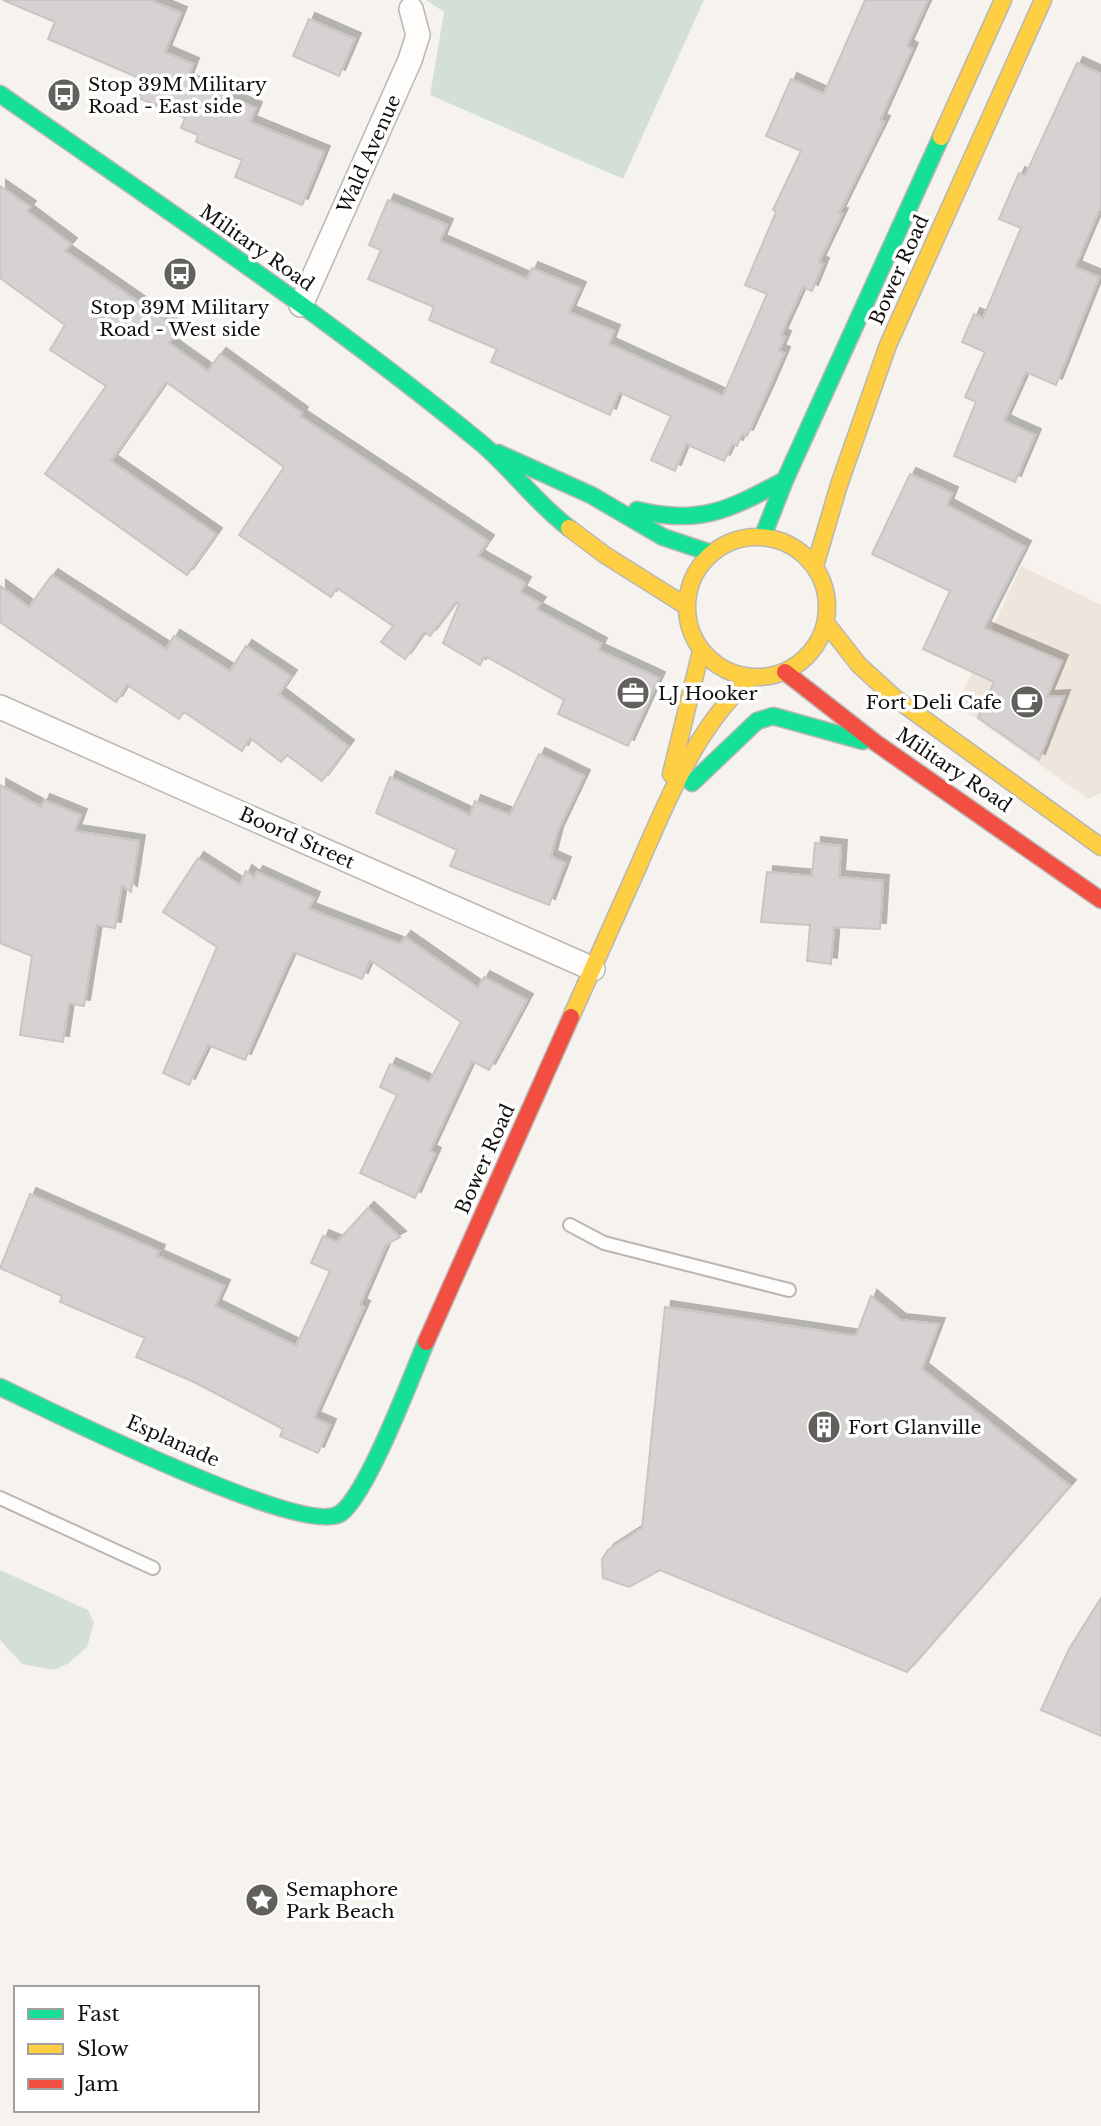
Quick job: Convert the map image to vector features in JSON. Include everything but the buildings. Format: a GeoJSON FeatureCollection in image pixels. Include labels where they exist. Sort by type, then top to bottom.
{"type":"FeatureCollection","features":[{"type":"Feature","properties":{"kind":"main road","name":"Bower Road"},"geometry":{"type":"LineString","coordinates":[[763,536],[785,480],[1003,0]]}},
{"type":"Feature","properties":{"kind":"main road","name":"Bower Road"},"geometry":{"type":"LineString","coordinates":[[815,566],[839,485],[888,345],[1043,0]]}},
{"type":"Feature","properties":{"kind":"main road","name":"Military Road"},"geometry":{"type":"LineString","coordinates":[[0,94],[301,304],[483,446],[544,509],[605,555],[686,606]]}},
{"type":"Feature","properties":{"kind":"main road","name":"Military Road"},"geometry":{"type":"LineString","coordinates":[[483,446],[591,495],[663,537],[711,553]]}},
{"type":"Feature","properties":{"kind":"main road"},"geometry":{"type":"LineString","coordinates":[[591,495],[663,518],[706,519],[785,480]]}},
{"type":"Feature","properties":{"kind":"main road"},"geometry":{"type":"LineString","coordinates":[[763,536],[779,540],[802,553],[815,566],[825,591],[826,623],[814,648],[801,663],[785,672],[751,678],[734,675],[714,664],[701,651],[692,636],[686,606],[695,573],[711,553],[745,537],[763,536]]}},
{"type":"Feature","properties":{"kind":"main road","name":"Military Road"},"geometry":{"type":"LineString","coordinates":[[826,623],[859,665],[894,698],[1101,847]]}},
{"type":"Feature","properties":{"kind":"main road","name":"Bower Road"},"geometry":{"type":"LineString","coordinates":[[664,808],[701,651]]}},
{"type":"Feature","properties":{"kind":"main road","name":"Military Road"},"geometry":{"type":"LineString","coordinates":[[785,672],[876,743],[1100,896]]}},
{"type":"Feature","properties":{"kind":"main road","name":"Bower Road"},"geometry":{"type":"LineString","coordinates":[[333,1518],[349,1506],[367,1476],[664,808],[713,720],[735,691],[751,678]]}},
{"type":"Feature","properties":{"kind":"main road"},"geometry":{"type":"LineString","coordinates":[[664,808],[742,734],[765,718],[773,716],[800,721],[837,736],[876,743]]}},
{"type":"Feature","properties":{"kind":"main road","name":"Esplanade"},"geometry":{"type":"LineString","coordinates":[[0,1387],[248,1498],[306,1518],[333,1518]]}},
{"type":"Feature","properties":{"kind":"street","name":"Wald Avenue"},"geometry":{"type":"LineString","coordinates":[[301,304],[411,61],[418,35],[409,5]]}},
{"type":"Feature","properties":{"kind":"street","name":"Boord Street"},"geometry":{"type":"LineString","coordinates":[[0,707],[593,969]]}},
{"type":"Feature","properties":{"kind":"lane"},"geometry":{"type":"LineString","coordinates":[[570,1224],[604,1243],[789,1290]]}},
{"type":"Feature","properties":{"kind":"lane"},"geometry":{"type":"LineString","coordinates":[[0,1498],[153,1567]]}},
{"type":"Feature","properties":{"kind":"shaded area"},"geometry":{"type":"Polygon","coordinates":[[[426,0],[704,0],[623,179],[430,95],[444,12],[426,0]]]}},
{"type":"Feature","properties":{"kind":"shaded area"},"geometry":{"type":"Polygon","coordinates":[[[1021,566],[1101,605],[1101,793],[1088,799],[957,705],[1021,566]]]}},
{"type":"Feature","properties":{"kind":"shaded area"},"geometry":{"type":"Polygon","coordinates":[[[0,1570],[88,1610],[94,1623],[87,1647],[69,1663],[54,1670],[22,1664],[0,1640],[0,1570]]]}},
{"type":"Feature","properties":{"kind":"traffic: fast"},"geometry":{"type":"LineString","coordinates":[[0,94],[244,264],[423,396],[481,443],[569,528]]}},
{"type":"Feature","properties":{"kind":"traffic: fast"},"geometry":{"type":"LineString","coordinates":[[763,536],[785,480],[941,137]]}},
{"type":"Feature","properties":{"kind":"traffic: fast"},"geometry":{"type":"LineString","coordinates":[[498,453],[591,495],[663,537],[711,553]]}},
{"type":"Feature","properties":{"kind":"traffic: fast"},"geometry":{"type":"LineString","coordinates":[[637,510],[679,516],[714,512],[748,499],[785,480]]}},
{"type":"Feature","properties":{"kind":"traffic: fast"},"geometry":{"type":"LineString","coordinates":[[692,783],[757,721],[773,716],[863,741]]}},
{"type":"Feature","properties":{"kind":"traffic: fast"},"geometry":{"type":"LineString","coordinates":[[0,1387],[175,1468],[280,1507],[318,1516],[341,1513],[352,1502],[388,1434],[426,1342]]}},
{"type":"Feature","properties":{"kind":"traffic: slow"},"geometry":{"type":"LineString","coordinates":[[941,137],[1003,0]]}},
{"type":"Feature","properties":{"kind":"traffic: slow"},"geometry":{"type":"LineString","coordinates":[[815,566],[839,485],[888,345],[1043,0]]}},
{"type":"Feature","properties":{"kind":"traffic: slow"},"geometry":{"type":"LineString","coordinates":[[569,528],[605,555],[686,606]]}},
{"type":"Feature","properties":{"kind":"traffic: slow"},"geometry":{"type":"LineString","coordinates":[[757,537],[784,542],[807,557],[822,580],[827,607],[822,634],[807,657],[784,672],[757,677],[730,672],[707,657],[692,634],[687,607],[692,580],[707,557],[730,542],[757,537]]}},
{"type":"Feature","properties":{"kind":"traffic: slow"},"geometry":{"type":"LineString","coordinates":[[826,623],[859,665],[895,698],[1101,847]]}},
{"type":"Feature","properties":{"kind":"traffic: slow"},"geometry":{"type":"LineString","coordinates":[[671,774],[701,651]]}},
{"type":"Feature","properties":{"kind":"traffic: slow"},"geometry":{"type":"LineString","coordinates":[[571,1017],[685,765],[714,719],[751,678]]}},
{"type":"Feature","properties":{"kind":"traffic: jam"},"geometry":{"type":"LineString","coordinates":[[785,672],[876,743],[1101,900]]}},
{"type":"Feature","properties":{"kind":"traffic: jam"},"geometry":{"type":"LineString","coordinates":[[426,1342],[571,1017]]}},
{"type":"Feature","properties":{"kind":"place","name":"Stop 39M Military Road - East side"},"geometry":{"type":"Point","coordinates":[64,95]}},
{"type":"Feature","properties":{"kind":"place","name":"Stop 39M Military Road - West side"},"geometry":{"type":"Point","coordinates":[180,274]}},
{"type":"Feature","properties":{"kind":"place","name":"LJ Hooker"},"geometry":{"type":"Point","coordinates":[633,693]}},
{"type":"Feature","properties":{"kind":"place","name":"Fort Deli Cafe"},"geometry":{"type":"Point","coordinates":[1027,702]}},
{"type":"Feature","properties":{"kind":"place","name":"Fort Glanville"},"geometry":{"type":"Point","coordinates":[824,1427]}},
{"type":"Feature","properties":{"kind":"place","name":"Semaphore Park Beach"},"geometry":{"type":"Point","coordinates":[262,1900]}}]}
